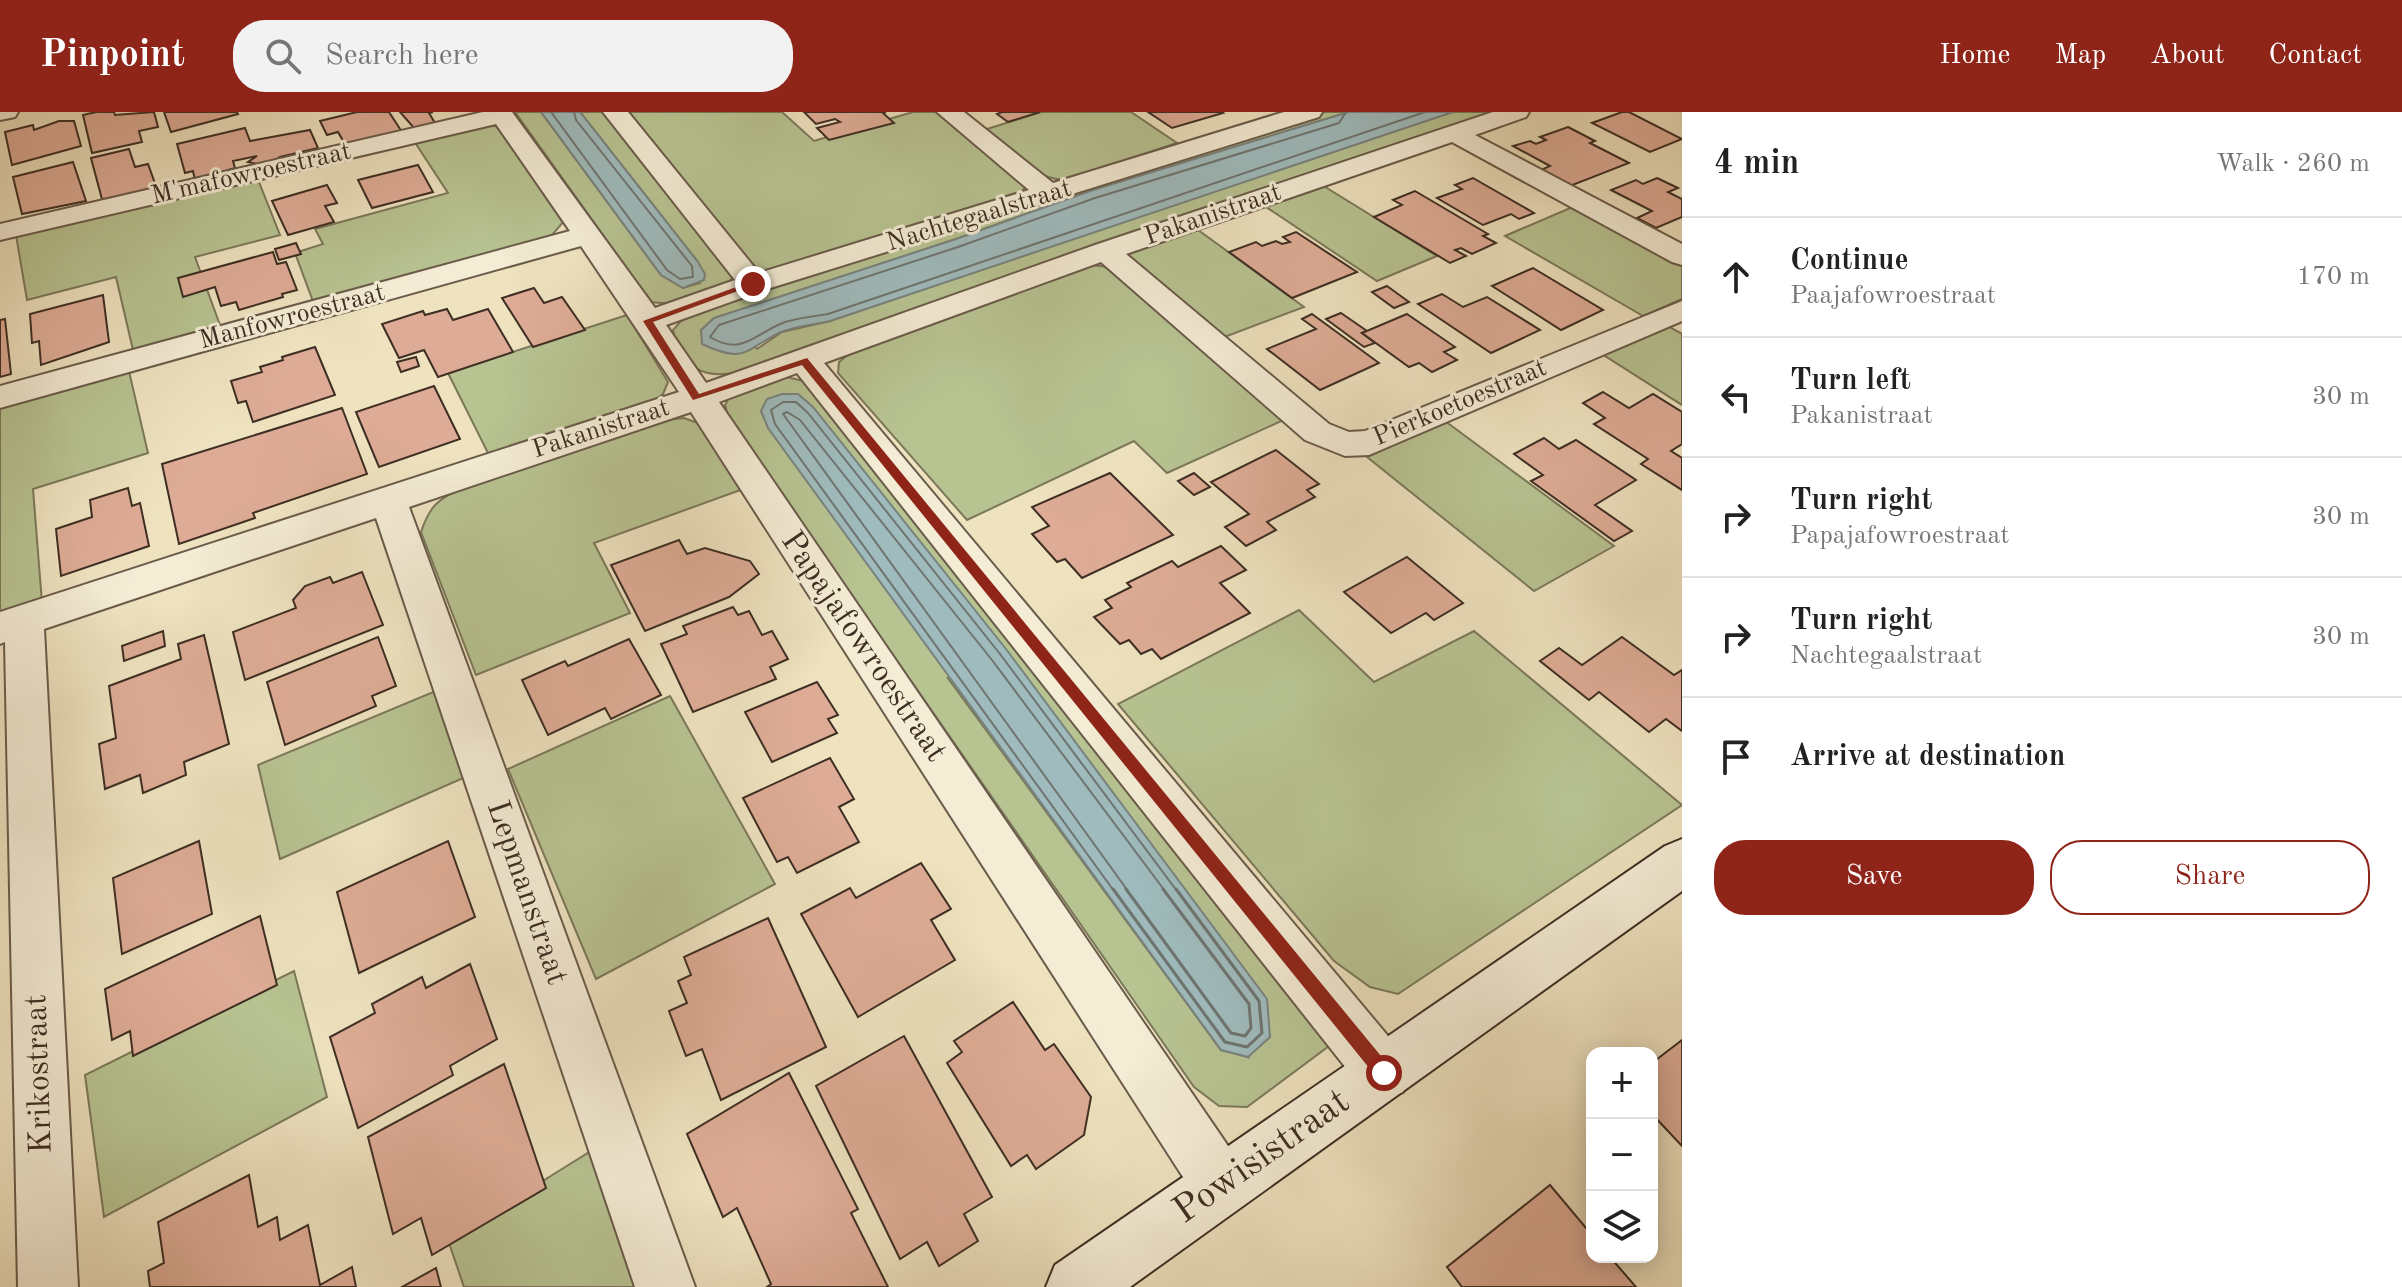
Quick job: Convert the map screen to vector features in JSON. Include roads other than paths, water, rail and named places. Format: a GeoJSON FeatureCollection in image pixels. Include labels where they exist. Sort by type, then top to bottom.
{"type":"FeatureCollection","features":[{"type":"Feature","properties":{"kind":"street"},"geometry":{"type":"LineString","coordinates":[[615,112],[753,284]]}},
{"type":"Feature","properties":{"kind":"street"},"geometry":{"type":"LineString","coordinates":[[949,112],[1051,194]]}},
{"type":"Feature","properties":{"kind":"street","name":"Nachtegaalstraat"},"geometry":{"type":"LineString","coordinates":[[648,321],[753,284],[1310,112]]}},
{"type":"Feature","properties":{"kind":"street","name":"Pakanistraat"},"geometry":{"type":"LineString","coordinates":[[12,624],[697,398],[1105,251],[1517,112]]}},
{"type":"Feature","properties":{"kind":"street","name":"M'mafowroestraat"},"geometry":{"type":"LineString","coordinates":[[0,232],[501,114]]}},
{"type":"Feature","properties":{"kind":"street","name":"Papajafowroestraat"},"geometry":{"type":"LineString","coordinates":[[501,114],[648,321],[1221,1185]]}},
{"type":"Feature","properties":{"kind":"street"},"geometry":{"type":"LineString","coordinates":[[1453,133],[1682,256]]}},
{"type":"Feature","properties":{"kind":"street","name":"Manfowroestraat"},"geometry":{"type":"LineString","coordinates":[[0,397],[585,236]]}},
{"type":"Feature","properties":{"kind":"street","name":"Pierkoetoestraat"},"geometry":{"type":"LineString","coordinates":[[1105,251],[1317,432],[1345,444],[1369,443],[1682,310]]}},
{"type":"Feature","properties":{"kind":"street"},"geometry":{"type":"LineString","coordinates":[[804,360],[1384,1073]]}},
{"type":"Feature","properties":{"kind":"street","name":"Lepmanstraat"},"geometry":{"type":"LineString","coordinates":[[388,499],[665,1287]]}},
{"type":"Feature","properties":{"kind":"street","name":"Krikostraat"},"geometry":{"type":"LineString","coordinates":[[12,624],[48,1287]]}},
{"type":"Feature","properties":{"kind":"street","name":"Powisistraat"},"geometry":{"type":"LineString","coordinates":[[1077,1287],[1682,862]]}},
{"type":"Feature","properties":{"kind":"water"},"geometry":{"type":"Polygon","coordinates":[[[541,112],[580,112],[698,262],[705,274],[704,280],[683,288],[661,275],[541,112]]]}},
{"type":"Feature","properties":{"kind":"water"},"geometry":{"type":"Polygon","coordinates":[[[1349,112],[1453,112],[830,321],[779,333],[743,353],[727,353],[702,344],[701,330],[714,318],[956,239],[1093,190],[1349,112]]]}},
{"type":"Feature","properties":{"kind":"water"},"geometry":{"type":"Polygon","coordinates":[[[782,394],[798,394],[813,407],[1006,649],[1267,999],[1270,1037],[1248,1057],[1221,1050],[768,428],[761,411],[767,399],[782,394]]]}}]}
